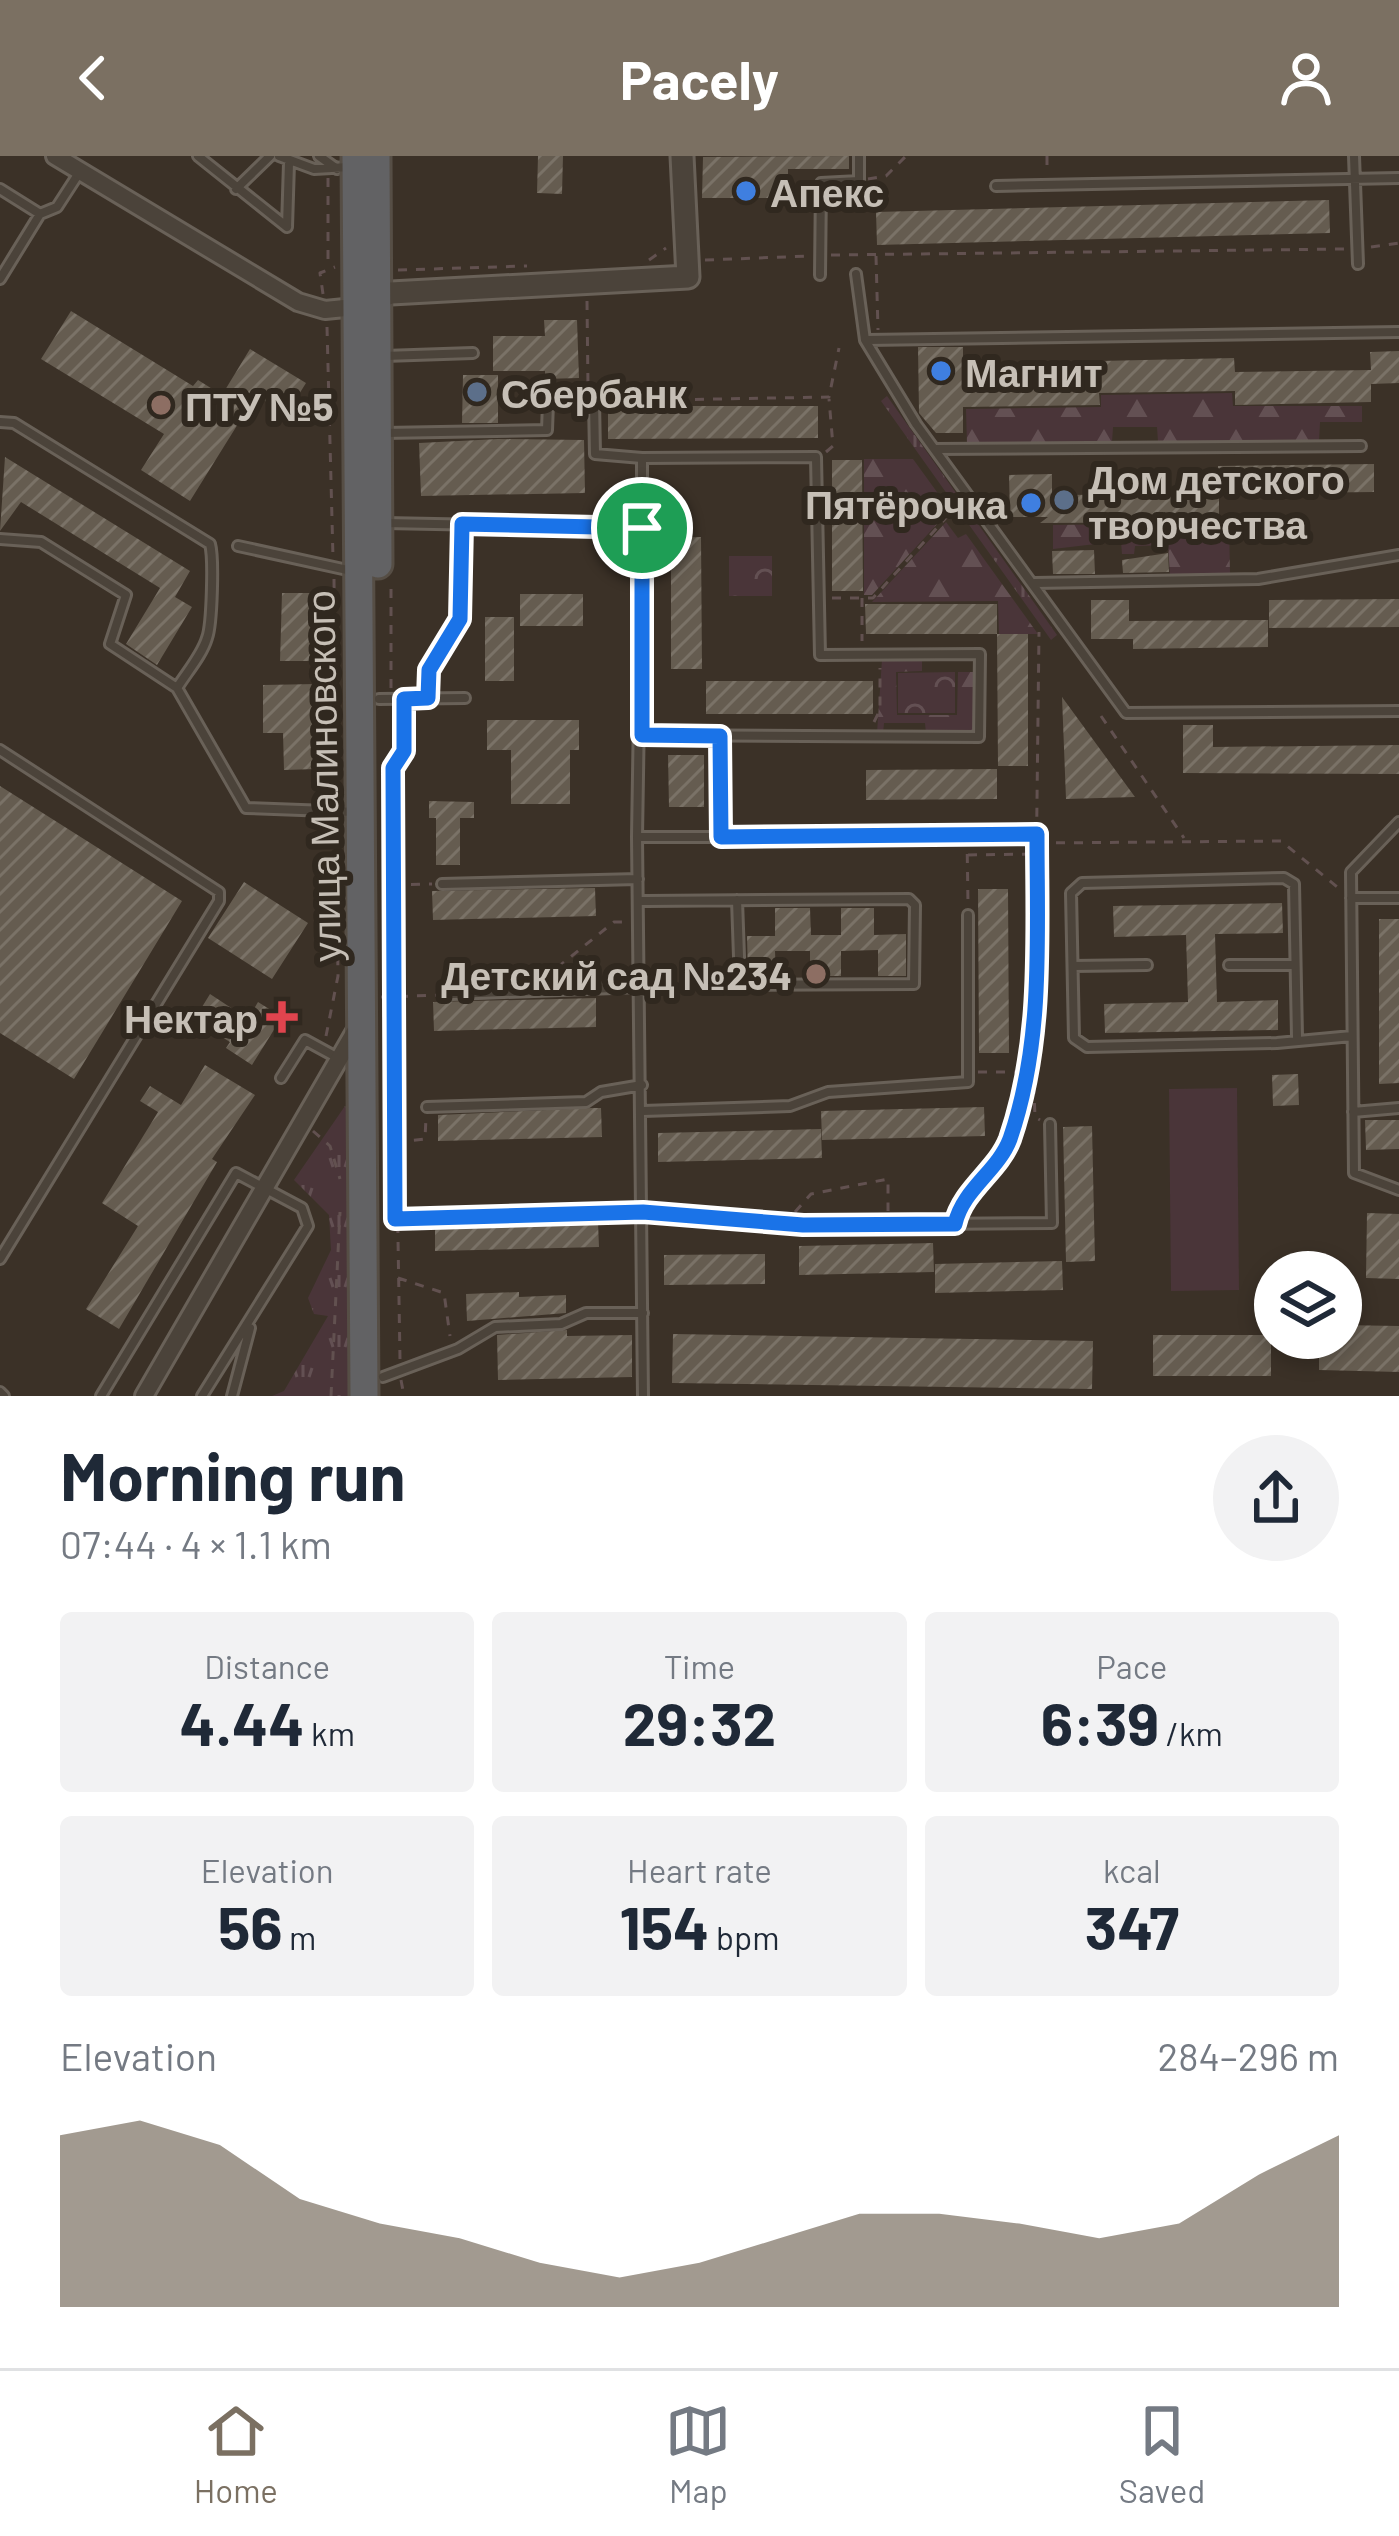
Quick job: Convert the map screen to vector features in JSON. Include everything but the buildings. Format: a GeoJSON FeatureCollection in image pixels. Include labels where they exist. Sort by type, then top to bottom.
{"type":"FeatureCollection","features":[{"type":"Feature","properties":{"kind":"highway","name":"улица Малиновского"},"geometry":{"type":"LineString","coordinates":[[351,163],[376,356],[377,523],[391,699],[379,1003],[387,1387]]}},
{"type":"Feature","properties":{"kind":"highway","name":"улица Малиновского"},"geometry":{"type":"LineString","coordinates":[[366,302],[346,570],[349,812],[379,1003]]}},
{"type":"Feature","properties":{"kind":"street"},"geometry":{"type":"LineString","coordinates":[[56,156],[298,302],[325,310],[687,260],[682,156]]}},
{"type":"Feature","properties":{"kind":"street"},"geometry":{"type":"LineString","coordinates":[[146,1395],[340,1060],[379,1003]]}},
{"type":"Feature","properties":{"kind":"lane"},"geometry":{"type":"LineString","coordinates":[[198,156],[287,227],[289,163]]}},
{"type":"Feature","properties":{"kind":"lane"},"geometry":{"type":"LineString","coordinates":[[236,189],[270,156]]}},
{"type":"Feature","properties":{"kind":"lane"},"geometry":{"type":"LineString","coordinates":[[279,156],[289,163],[351,163]]}},
{"type":"Feature","properties":{"kind":"lane"},"geometry":{"type":"LineString","coordinates":[[319,156],[351,163]]}},
{"type":"Feature","properties":{"kind":"lane"},"geometry":{"type":"LineString","coordinates":[[820,275],[821,184],[859,181],[859,156]]}},
{"type":"Feature","properties":{"kind":"lane"},"geometry":{"type":"LineString","coordinates":[[1354,156],[1358,264]]}},
{"type":"Feature","properties":{"kind":"lane"},"geometry":{"type":"LineString","coordinates":[[0,279],[40,214],[57,207],[80,171]]}},
{"type":"Feature","properties":{"kind":"lane"},"geometry":{"type":"LineString","coordinates":[[996,186],[1399,178]]}},
{"type":"Feature","properties":{"kind":"lane"},"geometry":{"type":"LineString","coordinates":[[0,190],[40,214]]}},
{"type":"Feature","properties":{"kind":"lane"},"geometry":{"type":"LineString","coordinates":[[856,274],[865,340],[934,449],[1126,713],[1399,712]]}},
{"type":"Feature","properties":{"kind":"lane"},"geometry":{"type":"LineString","coordinates":[[865,340],[1399,332]]}},
{"type":"Feature","properties":{"kind":"lane"},"geometry":{"type":"LineString","coordinates":[[376,356],[473,353]]}},
{"type":"Feature","properties":{"kind":"lane"},"geometry":{"type":"LineString","coordinates":[[377,433],[548,430],[548,401],[591,401],[595,454],[816,457],[820,655],[980,654],[980,737],[642,735]]}},
{"type":"Feature","properties":{"kind":"lane"},"geometry":{"type":"LineString","coordinates":[[0,422],[14,423],[210,544],[215,569],[208,594],[209,635],[177,688]]}},
{"type":"Feature","properties":{"kind":"lane"},"geometry":{"type":"LineString","coordinates":[[934,449],[1361,446]]}},
{"type":"Feature","properties":{"kind":"lane"},"geometry":{"type":"LineString","coordinates":[[642,458],[642,735],[637,837],[643,1396]]}},
{"type":"Feature","properties":{"kind":"lane"},"geometry":{"type":"LineString","coordinates":[[377,523],[642,528]]}},
{"type":"Feature","properties":{"kind":"lane"},"geometry":{"type":"LineString","coordinates":[[0,539],[41,542],[122,591],[126,606],[110,644],[177,688],[246,808],[349,812]]}},
{"type":"Feature","properties":{"kind":"lane"},"geometry":{"type":"LineString","coordinates":[[238,545],[346,570]]}},
{"type":"Feature","properties":{"kind":"lane"},"geometry":{"type":"LineString","coordinates":[[1034,583],[1258,578],[1399,555]]}},
{"type":"Feature","properties":{"kind":"lane"},"geometry":{"type":"LineString","coordinates":[[391,699],[465,698]]}},
{"type":"Feature","properties":{"kind":"lane"},"geometry":{"type":"LineString","coordinates":[[637,837],[721,837],[720,736]]}},
{"type":"Feature","properties":{"kind":"lane"},"geometry":{"type":"LineString","coordinates":[[0,750],[219,892],[219,901],[0,1259]]}},
{"type":"Feature","properties":{"kind":"lane"},"geometry":{"type":"LineString","coordinates":[[1399,822],[1351,872],[1354,1173],[1399,1190]]}},
{"type":"Feature","properties":{"kind":"lane"},"geometry":{"type":"LineString","coordinates":[[1297,1037],[1294,884],[1284,878],[1082,883],[1071,893],[1074,1038],[1087,1047],[1276,1043],[1297,1037],[1352,1036]]}},
{"type":"Feature","properties":{"kind":"lane"},"geometry":{"type":"LineString","coordinates":[[442,884],[638,879]]}},
{"type":"Feature","properties":{"kind":"lane"},"geometry":{"type":"LineString","coordinates":[[1351,898],[1399,898]]}},
{"type":"Feature","properties":{"kind":"lane"},"geometry":{"type":"LineString","coordinates":[[638,901],[737,900],[913,901],[914,985],[740,985],[737,900]]}},
{"type":"Feature","properties":{"kind":"lane"},"geometry":{"type":"LineString","coordinates":[[643,1111],[790,1106],[828,1092],[968,1082],[968,915]]}},
{"type":"Feature","properties":{"kind":"lane"},"geometry":{"type":"LineString","coordinates":[[1072,966],[1147,965]]}},
{"type":"Feature","properties":{"kind":"lane"},"geometry":{"type":"LineString","coordinates":[[1228,965],[1295,965]]}},
{"type":"Feature","properties":{"kind":"lane"},"geometry":{"type":"LineString","coordinates":[[453,994],[640,987]]}},
{"type":"Feature","properties":{"kind":"lane"},"geometry":{"type":"LineString","coordinates":[[281,1078],[305,1040],[340,1060]]}},
{"type":"Feature","properties":{"kind":"lane"},"geometry":{"type":"LineString","coordinates":[[427,1107],[586,1102],[601,1092],[642,1085]]}},
{"type":"Feature","properties":{"kind":"lane"},"geometry":{"type":"LineString","coordinates":[[1353,1112],[1399,1108]]}},
{"type":"Feature","properties":{"kind":"lane"},"geometry":{"type":"LineString","coordinates":[[434,1218],[643,1212],[786,1222],[1052,1223],[1050,1124]]}},
{"type":"Feature","properties":{"kind":"lane"},"geometry":{"type":"LineString","coordinates":[[101,1396],[236,1173],[302,1208],[308,1226],[202,1396]]}},
{"type":"Feature","properties":{"kind":"lane"},"geometry":{"type":"LineString","coordinates":[[387,1387],[495,1327],[561,1324],[586,1313],[643,1313]]}},
{"type":"Feature","properties":{"kind":"lane"},"geometry":{"type":"LineString","coordinates":[[232,1396],[252,1320]]}},
{"type":"Feature","properties":{"kind":"path"},"geometry":{"type":"LineString","coordinates":[[859,181],[886,176],[905,156]]}},
{"type":"Feature","properties":{"kind":"path"},"geometry":{"type":"LineString","coordinates":[[1047,156],[1047,185]]}},
{"type":"Feature","properties":{"kind":"path"},"geometry":{"type":"LineString","coordinates":[[320,273],[328,267],[351,163]]}},
{"type":"Feature","properties":{"kind":"path"},"geometry":{"type":"LineString","coordinates":[[646,262],[671,244],[687,260],[1358,248],[1399,243]]}},
{"type":"Feature","properties":{"kind":"path"},"geometry":{"type":"LineString","coordinates":[[876,254],[878,340]]}},
{"type":"Feature","properties":{"kind":"path"},"geometry":{"type":"LineString","coordinates":[[392,270],[531,266]]}},
{"type":"Feature","properties":{"kind":"path"},"geometry":{"type":"LineString","coordinates":[[587,297],[591,401],[829,398]]}},
{"type":"Feature","properties":{"kind":"path"},"geometry":{"type":"LineString","coordinates":[[322,1049],[337,999],[349,812],[346,570],[329,343]]}},
{"type":"Feature","properties":{"kind":"path"},"geometry":{"type":"LineString","coordinates":[[822,456],[833,446],[829,398],[839,348]]}},
{"type":"Feature","properties":{"kind":"path"},"geometry":{"type":"LineString","coordinates":[[819,598],[873,598],[954,509]]}},
{"type":"Feature","properties":{"kind":"path"},"geometry":{"type":"LineString","coordinates":[[428,698],[429,670],[460,619],[462,524]]}},
{"type":"Feature","properties":{"kind":"path"},"geometry":{"type":"LineString","coordinates":[[862,598],[862,655]]}},
{"type":"Feature","properties":{"kind":"path"},"geometry":{"type":"LineString","coordinates":[[955,1224],[959,1206],[1008,1146],[1034,1054],[1039,632]]}},
{"type":"Feature","properties":{"kind":"path"},"geometry":{"type":"LineString","coordinates":[[874,736],[880,655]]}},
{"type":"Feature","properties":{"kind":"path"},"geometry":{"type":"LineString","coordinates":[[387,1387],[396,1278],[394,1142],[379,1003],[391,885],[393,768],[404,751],[391,699]]}},
{"type":"Feature","properties":{"kind":"path"},"geometry":{"type":"LineString","coordinates":[[1101,716],[1187,842]]}},
{"type":"Feature","properties":{"kind":"path"},"geometry":{"type":"LineString","coordinates":[[721,837],[1037,834]]}},
{"type":"Feature","properties":{"kind":"path"},"geometry":{"type":"LineString","coordinates":[[967,835],[968,915]]}},
{"type":"Feature","properties":{"kind":"path"},"geometry":{"type":"LineString","coordinates":[[1037,843],[1281,841],[1351,898]]}},
{"type":"Feature","properties":{"kind":"path"},"geometry":{"type":"LineString","coordinates":[[968,855],[1037,854]]}},
{"type":"Feature","properties":{"kind":"path"},"geometry":{"type":"LineString","coordinates":[[391,885],[442,884]]}},
{"type":"Feature","properties":{"kind":"path"},"geometry":{"type":"LineString","coordinates":[[527,992],[614,922],[628,922]]}},
{"type":"Feature","properties":{"kind":"path"},"geometry":{"type":"LineString","coordinates":[[379,1003],[453,994]]}},
{"type":"Feature","properties":{"kind":"path"},"geometry":{"type":"LineString","coordinates":[[968,1072],[1018,1072],[1034,1054]]}},
{"type":"Feature","properties":{"kind":"path"},"geometry":{"type":"LineString","coordinates":[[1032,1065],[1035,1117],[1050,1124]]}},
{"type":"Feature","properties":{"kind":"path"},"geometry":{"type":"LineString","coordinates":[[394,1142],[425,1139],[427,1107]]}},
{"type":"Feature","properties":{"kind":"path"},"geometry":{"type":"LineString","coordinates":[[305,1126],[330,1146],[341,1189]]}},
{"type":"Feature","properties":{"kind":"path"},"geometry":{"type":"LineString","coordinates":[[786,1222],[811,1195],[888,1179],[889,1224]]}},
{"type":"Feature","properties":{"kind":"path"},"geometry":{"type":"LineString","coordinates":[[331,1396],[340,1212]]}},
{"type":"Feature","properties":{"kind":"path"},"geometry":{"type":"LineString","coordinates":[[395,1219],[434,1218]]}},
{"type":"Feature","properties":{"kind":"path"},"geometry":{"type":"LineString","coordinates":[[396,1278],[444,1293],[452,1351]]}},
{"type":"Feature","properties":{"kind":"green space"},"geometry":{"type":"Polygon","coordinates":[[[1232,393],[1233,406],[1362,406],[1362,422],[1320,422],[1319,441],[1158,441],[1157,427],[1113,427],[1112,442],[967,444],[966,409],[1101,407],[1101,395],[1232,393]]]}},
{"type":"Feature","properties":{"kind":"green space"},"geometry":{"type":"Polygon","coordinates":[[[887,396],[1057,635],[1051,640],[881,401],[887,396]]]}},
{"type":"Feature","properties":{"kind":"green space"},"geometry":{"type":"Polygon","coordinates":[[[864,459],[913,459],[950,510],[872,595],[864,595],[864,459]]]}},
{"type":"Feature","properties":{"kind":"green space"},"geometry":{"type":"Polygon","coordinates":[[[946,522],[958,538],[966,534],[1038,634],[999,634],[998,601],[872,602],[946,522]]]}},
{"type":"Feature","properties":{"kind":"green space"},"geometry":{"type":"Polygon","coordinates":[[[1229,523],[1230,574],[1170,576],[1168,545],[1135,546],[1134,554],[1122,554],[1121,541],[1053,549],[1053,525],[1229,523]]]}},
{"type":"Feature","properties":{"kind":"green space"},"geometry":{"type":"Polygon","coordinates":[[[729,556],[772,556],[772,596],[729,596],[729,556]]]}},
{"type":"Feature","properties":{"kind":"green space"},"geometry":{"type":"Polygon","coordinates":[[[882,660],[922,660],[922,671],[896,672],[897,715],[957,715],[958,672],[976,672],[976,733],[926,733],[925,723],[884,723],[883,733],[877,733],[882,660]]]}},
{"type":"Feature","properties":{"kind":"green space"},"geometry":{"type":"Polygon","coordinates":[[[955,672],[955,713],[898,713],[898,673],[955,672]]]}},
{"type":"Feature","properties":{"kind":"green space"},"geometry":{"type":"Polygon","coordinates":[[[1237,1088],[1239,1290],[1171,1291],[1169,1089],[1237,1088]]]}},
{"type":"Feature","properties":{"kind":"green space"},"geometry":{"type":"Polygon","coordinates":[[[345,1106],[353,1118],[351,1396],[272,1396],[284,1391],[328,1316],[314,1314],[308,1298],[331,1250],[329,1215],[294,1180],[345,1106]]]}},
{"type":"Feature","properties":{"kind":"place","name":"Апекс"},"geometry":{"type":"Point","coordinates":[746,191]}},
{"type":"Feature","properties":{"kind":"place","name":"Магнит"},"geometry":{"type":"Point","coordinates":[941,371]}},
{"type":"Feature","properties":{"kind":"place","name":"Сбербанк"},"geometry":{"type":"Point","coordinates":[477,392]}},
{"type":"Feature","properties":{"kind":"place","name":"ПТУ №5"},"geometry":{"type":"Point","coordinates":[161,405]}},
{"type":"Feature","properties":{"kind":"place","name":"Дом детского творчества"},"geometry":{"type":"Point","coordinates":[1064,500]}},
{"type":"Feature","properties":{"kind":"place","name":"Пятёрочка"},"geometry":{"type":"Point","coordinates":[1031,503]}},
{"type":"Feature","properties":{"kind":"place","name":"Детский сад №234"},"geometry":{"type":"Point","coordinates":[816,974]}},
{"type":"Feature","properties":{"kind":"place","name":"Нектар"},"geometry":{"type":"Point","coordinates":[282,1017]}},
{"type":"Feature","properties":{"kind":"route"},"geometry":{"type":"LineString","coordinates":[[462,524],[642,528],[642,735],[720,736],[721,837],[1037,834],[1032,1065],[1008,1146],[959,1206],[955,1224],[803,1225],[643,1212],[395,1219],[393,768],[404,751],[404,699],[428,698],[429,670],[460,619],[462,524]]}}]}
